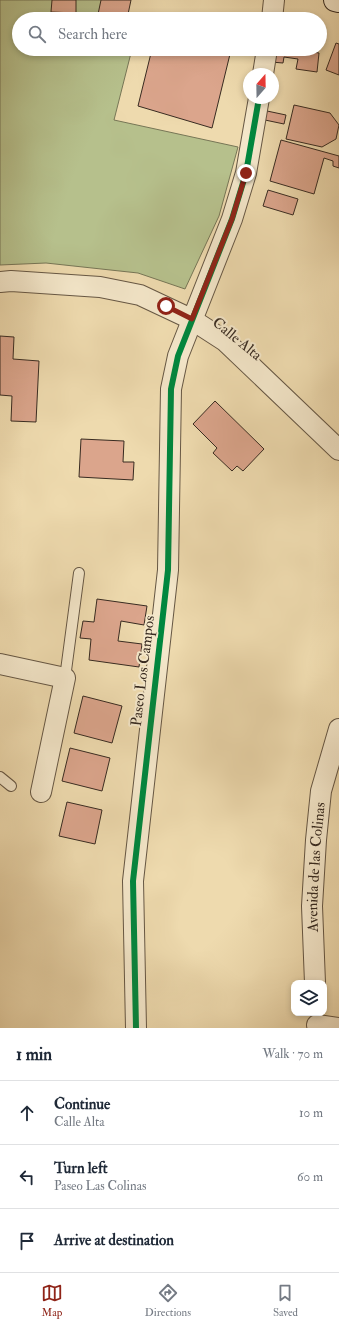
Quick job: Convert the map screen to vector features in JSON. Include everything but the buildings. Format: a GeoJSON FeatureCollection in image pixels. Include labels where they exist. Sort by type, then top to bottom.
{"type":"FeatureCollection","features":[{"type":"Feature","properties":{"kind":"street"},"geometry":{"type":"LineString","coordinates":[[273,12],[274,0]]}},
{"type":"Feature","properties":{"kind":"street"},"geometry":{"type":"LineString","coordinates":[[335,0],[339,1]]}},
{"type":"Feature","properties":{"kind":"street"},"geometry":{"type":"LineString","coordinates":[[264,68],[266,56]]}},
{"type":"Feature","properties":{"kind":"street","name":"Paseo Los Campos"},"geometry":{"type":"LineString","coordinates":[[136,1028],[133,881],[168,570],[171,389],[178,356],[232,219],[246,173],[258,104]]}},
{"type":"Feature","properties":{"kind":"street","name":"Calle Alta"},"geometry":{"type":"LineString","coordinates":[[0,282],[100,287],[133,293],[192,319],[225,341],[339,450]]}},
{"type":"Feature","properties":{"kind":"street"},"geometry":{"type":"LineString","coordinates":[[0,664],[65,678],[41,792]]}},
{"type":"Feature","properties":{"kind":"street","name":"Avenida de las Colinas"},"geometry":{"type":"LineString","coordinates":[[315,980],[312,906],[316,840],[321,791],[339,730]]}},
{"type":"Feature","properties":{"kind":"street"},"geometry":{"type":"LineString","coordinates":[[317,1022],[339,1028]]}},
{"type":"Feature","properties":{"kind":"lane"},"geometry":{"type":"LineString","coordinates":[[65,678],[79,573]]}},
{"type":"Feature","properties":{"kind":"lane"},"geometry":{"type":"LineString","coordinates":[[0,777],[11,786]]}},
{"type":"Feature","properties":{"kind":"green space"},"geometry":{"type":"Polygon","coordinates":[[[0,0],[118,0],[117,12],[12,12],[12,56],[130,56],[114,120],[238,147],[219,216],[185,289],[138,273],[46,263],[0,265],[0,0]]]}},
{"type":"Feature","properties":{"kind":"cycle path"},"geometry":{"type":"LineString","coordinates":[[136,1028],[133,881],[168,570],[171,389],[178,356],[232,219],[246,173],[258,104]]}},
{"type":"Feature","properties":{"kind":"route"},"geometry":{"type":"LineString","coordinates":[[166,306],[192,319],[232,219],[246,173]]}}]}
